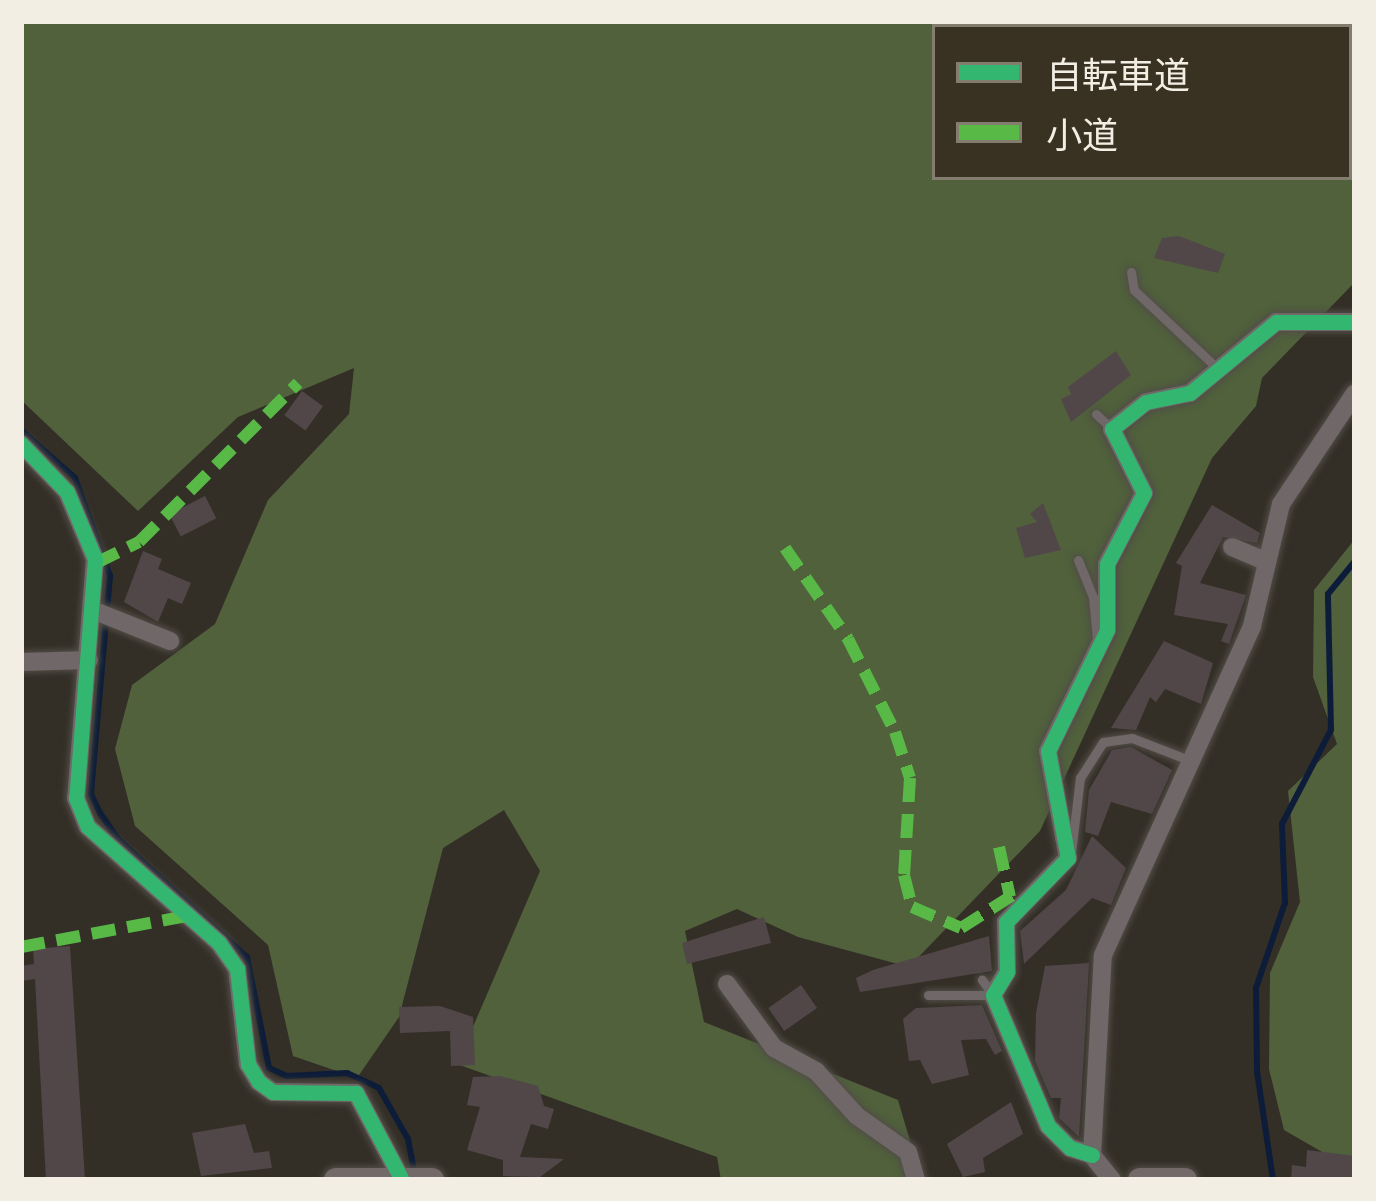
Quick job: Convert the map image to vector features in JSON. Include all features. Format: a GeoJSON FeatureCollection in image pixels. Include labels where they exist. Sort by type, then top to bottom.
{"type":"FeatureCollection","features":[{"type":"Feature","properties":{"kind":"street"},"geometry":{"type":"LineString","coordinates":[[1112,1180],[1092,1155],[1070,1148],[1048,1126],[987,987],[1007,972],[1006,922],[1068,858],[1047,760],[1107,630],[1107,564],[1144,493],[1112,429],[1146,402],[1190,393],[1215,366],[1276,322],[1355,322]]}},
{"type":"Feature","properties":{"kind":"street"},"geometry":{"type":"LineString","coordinates":[[1092,1155],[1103,955],[1252,626],[1281,504],[1355,393]]}},
{"type":"Feature","properties":{"kind":"street"},"geometry":{"type":"LineString","coordinates":[[21,444],[48,466],[83,526],[98,577],[76,798],[88,827],[219,943],[237,969],[248,1064],[260,1082],[273,1092],[356,1094],[418,1179]]}},
{"type":"Feature","properties":{"kind":"street"},"geometry":{"type":"LineString","coordinates":[[1232,548],[1267,562]]}},
{"type":"Feature","properties":{"kind":"street"},"geometry":{"type":"LineString","coordinates":[[95,611],[170,640]]}},
{"type":"Feature","properties":{"kind":"street"},"geometry":{"type":"LineString","coordinates":[[21,662],[89,660]]}},
{"type":"Feature","properties":{"kind":"street"},"geometry":{"type":"LineString","coordinates":[[727,984],[774,1048],[816,1071],[856,1116],[908,1152],[916,1180]]}},
{"type":"Feature","properties":{"kind":"street"},"geometry":{"type":"LineString","coordinates":[[336,1180],[418,1179]]}},
{"type":"Feature","properties":{"kind":"street"},"geometry":{"type":"LineString","coordinates":[[1140,1180],[1185,1180]]}},
{"type":"Feature","properties":{"kind":"lane"},"geometry":{"type":"LineString","coordinates":[[1130,272],[1134,290],[1215,366]]}},
{"type":"Feature","properties":{"kind":"lane"},"geometry":{"type":"LineString","coordinates":[[1096,414],[1112,429]]}},
{"type":"Feature","properties":{"kind":"lane"},"geometry":{"type":"LineString","coordinates":[[1078,560],[1093,597],[1095,651]]}},
{"type":"Feature","properties":{"kind":"lane"},"geometry":{"type":"LineString","coordinates":[[1068,858],[1079,778],[1103,742],[1132,738],[1191,761]]}},
{"type":"Feature","properties":{"kind":"lane"},"geometry":{"type":"LineString","coordinates":[[928,995],[987,987]]}},
{"type":"Feature","properties":{"kind":"green space"},"geometry":{"type":"Polygon","coordinates":[[[21,21],[1355,21],[1353,284],[1262,378],[1256,406],[1212,458],[1040,831],[909,967],[798,937],[737,909],[685,931],[704,1022],[898,1100],[918,1168],[913,1180],[721,1180],[717,1157],[457,1064],[540,871],[504,810],[443,848],[399,1017],[357,1078],[293,1056],[268,945],[135,826],[115,749],[132,685],[215,624],[268,500],[349,414],[354,368],[238,417],[138,511],[21,400],[21,21]]]}},
{"type":"Feature","properties":{"kind":"green space"},"geometry":{"type":"Polygon","coordinates":[[[1355,539],[1355,1171],[1284,1130],[1269,1069],[1270,973],[1300,902],[1288,791],[1337,744],[1313,677],[1314,590],[1355,539]]]}},
{"type":"Feature","properties":{"kind":"building"},"geometry":{"type":"Polygon","coordinates":[[[1179,236],[1225,254],[1218,273],[1154,258],[1162,238],[1179,236]]]}},
{"type":"Feature","properties":{"kind":"building"},"geometry":{"type":"Polygon","coordinates":[[[1116,351],[1131,375],[1071,422],[1061,399],[1071,394],[1068,387],[1116,351]]]}},
{"type":"Feature","properties":{"kind":"building"},"geometry":{"type":"Polygon","coordinates":[[[302,391],[323,406],[305,431],[284,415],[302,391]]]}},
{"type":"Feature","properties":{"kind":"building"},"geometry":{"type":"Polygon","coordinates":[[[205,496],[216,518],[181,536],[169,514],[205,496]]]}},
{"type":"Feature","properties":{"kind":"building"},"geometry":{"type":"Polygon","coordinates":[[[1043,503],[1061,550],[1025,558],[1016,528],[1037,522],[1030,514],[1043,503]]]}},
{"type":"Feature","properties":{"kind":"building"},"geometry":{"type":"Polygon","coordinates":[[[1212,505],[1260,533],[1257,543],[1223,537],[1200,583],[1246,595],[1229,644],[1221,641],[1228,624],[1174,615],[1182,566],[1176,563],[1212,505]]]}},
{"type":"Feature","properties":{"kind":"building"},"geometry":{"type":"Polygon","coordinates":[[[143,551],[162,559],[158,569],[191,583],[182,604],[168,598],[158,622],[124,602],[143,551]]]}},
{"type":"Feature","properties":{"kind":"building"},"geometry":{"type":"Polygon","coordinates":[[[1164,641],[1213,663],[1201,704],[1165,689],[1156,702],[1150,697],[1136,730],[1111,728],[1164,641]]]}},
{"type":"Feature","properties":{"kind":"building"},"geometry":{"type":"Polygon","coordinates":[[[1131,747],[1172,770],[1152,814],[1111,802],[1098,836],[1085,832],[1089,790],[1112,750],[1131,747]]]}},
{"type":"Feature","properties":{"kind":"building"},"geometry":{"type":"Polygon","coordinates":[[[1092,836],[1126,868],[1111,905],[1092,898],[1024,964],[1020,931],[1066,890],[1092,836]]]}},
{"type":"Feature","properties":{"kind":"building"},"geometry":{"type":"Polygon","coordinates":[[[764,917],[771,943],[687,964],[682,943],[764,917]]]}},
{"type":"Feature","properties":{"kind":"building"},"geometry":{"type":"Polygon","coordinates":[[[989,936],[992,971],[860,992],[856,978],[873,970],[989,936]]]}},
{"type":"Feature","properties":{"kind":"building"},"geometry":{"type":"Polygon","coordinates":[[[70,946],[85,1180],[46,1180],[35,979],[21,981],[21,966],[34,964],[33,949],[70,946]]]}},
{"type":"Feature","properties":{"kind":"building"},"geometry":{"type":"Polygon","coordinates":[[[1089,963],[1079,1137],[1059,1118],[1061,1098],[1051,1098],[1035,1061],[1036,1013],[1045,966],[1089,963]]]}},
{"type":"Feature","properties":{"kind":"building"},"geometry":{"type":"Polygon","coordinates":[[[801,985],[817,1008],[784,1031],[768,1008],[801,985]]]}},
{"type":"Feature","properties":{"kind":"building"},"geometry":{"type":"Polygon","coordinates":[[[982,1005],[1002,1051],[995,1055],[986,1039],[961,1040],[969,1075],[932,1084],[920,1060],[909,1061],[903,1019],[916,1008],[982,1005]]]}},
{"type":"Feature","properties":{"kind":"building"},"geometry":{"type":"Polygon","coordinates":[[[440,1006],[473,1017],[475,1065],[451,1066],[450,1031],[400,1033],[399,1007],[440,1006]]]}},
{"type":"Feature","properties":{"kind":"building"},"geometry":{"type":"Polygon","coordinates":[[[500,1076],[538,1086],[544,1106],[554,1109],[548,1129],[531,1124],[520,1157],[564,1159],[540,1177],[503,1176],[503,1160],[467,1150],[480,1107],[467,1105],[473,1077],[500,1076]]]}},
{"type":"Feature","properties":{"kind":"building"},"geometry":{"type":"Polygon","coordinates":[[[1011,1102],[1023,1134],[983,1158],[985,1172],[963,1177],[947,1144],[1011,1102]]]}},
{"type":"Feature","properties":{"kind":"building"},"geometry":{"type":"Polygon","coordinates":[[[245,1124],[254,1153],[269,1151],[272,1168],[201,1176],[192,1133],[245,1124]]]}},
{"type":"Feature","properties":{"kind":"building"},"geometry":{"type":"Polygon","coordinates":[[[1307,1150],[1355,1156],[1355,1180],[1291,1180],[1292,1165],[1306,1167],[1307,1150]]]}},
{"type":"Feature","properties":{"kind":"waterway"},"geometry":{"type":"LineString","coordinates":[[1352,168],[1355,174]]}},
{"type":"Feature","properties":{"kind":"waterway"},"geometry":{"type":"LineString","coordinates":[[21,430],[75,478],[110,576],[91,794],[100,813],[118,839],[247,957],[269,1068],[287,1076],[347,1073],[379,1088],[408,1139],[414,1171]]}},
{"type":"Feature","properties":{"kind":"waterway"},"geometry":{"type":"LineString","coordinates":[[1273,1180],[1257,1071],[1256,988],[1285,903],[1282,824],[1331,730],[1328,594],[1355,561]]}},
{"type":"Feature","properties":{"kind":"marked path"},"geometry":{"type":"LineString","coordinates":[[96,563],[139,542],[298,383]]}},
{"type":"Feature","properties":{"kind":"marked path"},"geometry":{"type":"LineString","coordinates":[[785,548],[848,639],[895,732],[910,778],[904,875],[912,907],[961,928],[1013,895]]}},
{"type":"Feature","properties":{"kind":"marked path"},"geometry":{"type":"LineString","coordinates":[[999,847],[1010,897]]}},
{"type":"Feature","properties":{"kind":"marked path"},"geometry":{"type":"LineString","coordinates":[[21,947],[186,916]]}},
{"type":"Feature","properties":{"kind":"cycle path"},"geometry":{"type":"LineString","coordinates":[[1092,1155],[1070,1148],[1048,1126],[993,995],[1007,972],[1006,922],[1068,858],[1048,751],[1107,630],[1107,564],[1144,493],[1112,429],[1146,402],[1190,393],[1276,322],[1355,322]]}},
{"type":"Feature","properties":{"kind":"cycle path"},"geometry":{"type":"LineString","coordinates":[[21,444],[67,492],[95,559],[76,798],[88,827],[219,943],[237,969],[248,1064],[259,1082],[273,1092],[356,1093],[401,1178]]}}]}
